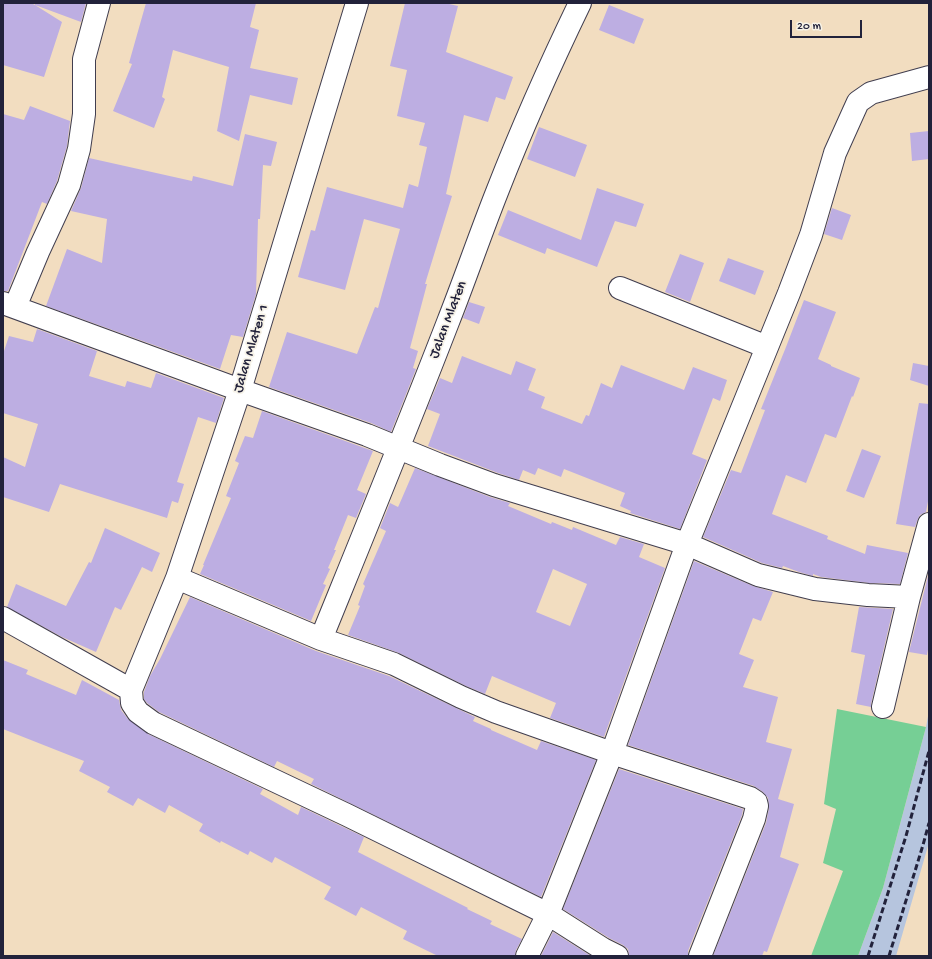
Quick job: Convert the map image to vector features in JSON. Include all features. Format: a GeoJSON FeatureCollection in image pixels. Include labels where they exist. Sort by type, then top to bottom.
{"type":"FeatureCollection","features":[{"type":"Feature","properties":{"kind":"street"},"geometry":{"type":"LineString","coordinates":[[99,3],[84,59],[84,114],[79,149],[69,185],[38,252],[9,305],[367,435],[494,485],[687,544],[758,575],[815,589],[868,595],[909,597]]}},
{"type":"Feature","properties":{"kind":"street","name":"Jalan Mlaten 1"},"geometry":{"type":"LineString","coordinates":[[131,690],[177,578],[240,390],[357,3]]}},
{"type":"Feature","properties":{"kind":"street","name":"Jalan Mlaten"},"geometry":{"type":"LineString","coordinates":[[321,639],[399,448],[521,131],[580,3]]}},
{"type":"Feature","properties":{"kind":"street"},"geometry":{"type":"LineString","coordinates":[[527,956],[548,914],[612,753],[687,544],[789,293],[811,235],[835,153],[858,102],[871,92],[929,77]]}},
{"type":"Feature","properties":{"kind":"street"},"geometry":{"type":"LineString","coordinates":[[620,288],[767,347]]}},
{"type":"Feature","properties":{"kind":"street"},"geometry":{"type":"LineString","coordinates":[[883,707],[909,597],[929,524]]}},
{"type":"Feature","properties":{"kind":"street"},"geometry":{"type":"LineString","coordinates":[[177,578],[321,639],[394,664],[461,697],[496,712],[612,753],[750,798],[756,802],[757,806],[754,818],[700,956]]}},
{"type":"Feature","properties":{"kind":"street"},"geometry":{"type":"LineString","coordinates":[[3,618],[131,690],[132,703],[138,712],[153,723],[340,812],[548,914],[603,949],[617,956]]}},
{"type":"Feature","properties":{"kind":"shaded area"},"geometry":{"type":"Polygon","coordinates":[[[929,711],[928,846],[896,956],[858,956],[883,888],[929,711]]]}},
{"type":"Feature","properties":{"kind":"green space"},"geometry":{"type":"Polygon","coordinates":[[[837,709],[926,727],[883,888],[858,956],[811,956],[843,871],[823,863],[836,809],[824,804],[837,709]]]}},
{"type":"Feature","properties":{"kind":"building"},"geometry":{"type":"Polygon","coordinates":[[[3,3],[31,3],[62,22],[44,77],[3,65],[3,3]]]}},
{"type":"Feature","properties":{"kind":"building"},"geometry":{"type":"Polygon","coordinates":[[[35,3],[86,3],[81,22],[35,5],[35,3]]]}},
{"type":"Feature","properties":{"kind":"building"},"geometry":{"type":"Polygon","coordinates":[[[146,3],[256,3],[250,27],[259,30],[250,68],[298,78],[292,105],[250,95],[239,141],[217,131],[229,67],[173,50],[162,97],[165,99],[154,128],[113,111],[132,64],[129,63],[146,3]]]}},
{"type":"Feature","properties":{"kind":"building"},"geometry":{"type":"Polygon","coordinates":[[[405,3],[445,3],[458,6],[446,52],[513,77],[505,100],[496,97],[488,122],[464,115],[446,194],[452,196],[425,284],[427,284],[410,348],[418,351],[413,368],[416,369],[391,432],[371,423],[269,387],[287,332],[357,354],[375,307],[378,308],[400,229],[364,219],[345,290],[298,277],[311,230],[315,231],[327,187],[403,208],[409,184],[418,187],[427,147],[419,145],[425,123],[397,116],[407,70],[390,66],[405,3]]]}},
{"type":"Feature","properties":{"kind":"building"},"geometry":{"type":"Polygon","coordinates":[[[609,5],[644,19],[634,44],[599,30],[609,5]]]}},
{"type":"Feature","properties":{"kind":"building"},"geometry":{"type":"Polygon","coordinates":[[[30,106],[70,121],[67,146],[57,181],[47,204],[42,202],[8,291],[3,291],[3,114],[24,120],[30,106]]]}},
{"type":"Feature","properties":{"kind":"building"},"geometry":{"type":"Polygon","coordinates":[[[539,127],[587,145],[575,177],[527,159],[539,127]]]}},
{"type":"Feature","properties":{"kind":"building"},"geometry":{"type":"Polygon","coordinates":[[[929,131],[929,159],[912,161],[910,133],[929,131]]]}},
{"type":"Feature","properties":{"kind":"building"},"geometry":{"type":"Polygon","coordinates":[[[245,134],[277,142],[271,166],[263,165],[260,219],[258,219],[256,294],[243,337],[231,335],[220,369],[46,306],[67,249],[102,263],[107,219],[71,211],[81,188],[89,158],[192,181],[193,176],[233,186],[245,134]]]}},
{"type":"Feature","properties":{"kind":"building"},"geometry":{"type":"Polygon","coordinates":[[[597,188],[644,204],[636,227],[615,221],[597,267],[547,248],[545,254],[498,235],[508,210],[581,240],[597,188]]]}},
{"type":"Feature","properties":{"kind":"building"},"geometry":{"type":"Polygon","coordinates":[[[832,208],[851,215],[842,240],[824,234],[832,208]]]}},
{"type":"Feature","properties":{"kind":"building"},"geometry":{"type":"Polygon","coordinates":[[[680,254],[704,263],[690,302],[665,292],[680,254]]]}},
{"type":"Feature","properties":{"kind":"building"},"geometry":{"type":"Polygon","coordinates":[[[728,258],[764,271],[755,295],[719,281],[728,258]]]}},
{"type":"Feature","properties":{"kind":"building"},"geometry":{"type":"Polygon","coordinates":[[[804,300],[836,312],[818,359],[860,378],[836,438],[825,434],[806,483],[786,475],[772,514],[828,536],[827,539],[865,554],[867,545],[908,553],[900,584],[869,583],[821,577],[813,574],[813,576],[783,566],[782,568],[762,563],[703,537],[731,470],[741,473],[765,410],[761,409],[804,300]]]}},
{"type":"Feature","properties":{"kind":"building"},"geometry":{"type":"Polygon","coordinates":[[[469,302],[485,307],[479,324],[463,318],[469,302]]]}},
{"type":"Feature","properties":{"kind":"building"},"geometry":{"type":"Polygon","coordinates":[[[37,329],[97,351],[89,376],[125,387],[127,381],[151,388],[156,373],[224,398],[216,423],[198,417],[177,482],[184,484],[178,503],[172,501],[167,518],[60,484],[49,512],[3,497],[3,457],[25,467],[38,424],[3,413],[3,354],[9,336],[33,342],[37,329]]]}},
{"type":"Feature","properties":{"kind":"building"},"geometry":{"type":"Polygon","coordinates":[[[462,356],[511,375],[516,361],[536,369],[528,390],[545,397],[541,408],[582,424],[586,415],[589,416],[601,383],[612,388],[621,365],[684,390],[693,367],[727,380],[720,401],[713,398],[692,454],[707,460],[680,529],[630,513],[631,511],[620,506],[625,493],[564,469],[561,477],[538,468],[535,475],[523,470],[519,480],[428,446],[440,414],[427,409],[440,378],[452,383],[462,356]]]}},
{"type":"Feature","properties":{"kind":"building"},"geometry":{"type":"Polygon","coordinates":[[[913,363],[929,366],[929,386],[910,380],[913,363]]]}},
{"type":"Feature","properties":{"kind":"building"},"geometry":{"type":"Polygon","coordinates":[[[919,403],[929,404],[929,496],[926,512],[920,515],[915,527],[896,524],[919,403]]]}},
{"type":"Feature","properties":{"kind":"building"},"geometry":{"type":"Polygon","coordinates":[[[262,411],[373,451],[357,490],[366,494],[356,518],[348,515],[328,568],[330,569],[323,584],[326,585],[311,621],[200,574],[231,498],[226,496],[239,463],[235,461],[245,436],[253,438],[262,411]]]}},
{"type":"Feature","properties":{"kind":"building"},"geometry":{"type":"Polygon","coordinates":[[[862,449],[881,456],[864,498],[846,491],[862,449]]]}},
{"type":"Feature","properties":{"kind":"building"},"geometry":{"type":"Polygon","coordinates":[[[415,468],[490,497],[510,503],[508,506],[551,524],[552,522],[572,530],[573,527],[616,545],[620,537],[644,544],[639,557],[665,568],[604,737],[550,718],[556,703],[492,676],[485,694],[399,653],[348,635],[360,606],[358,605],[365,586],[363,584],[386,531],[380,528],[390,503],[398,507],[415,468]],[[553,569],[536,612],[570,626],[587,584],[553,569]]]}},
{"type":"Feature","properties":{"kind":"building"},"geometry":{"type":"Polygon","coordinates":[[[105,528],[160,553],[152,572],[142,567],[121,610],[115,607],[96,652],[62,637],[7,607],[16,584],[66,606],[89,562],[91,563],[105,528]]]}},
{"type":"Feature","properties":{"kind":"building"},"geometry":{"type":"Polygon","coordinates":[[[694,561],[753,586],[773,592],[761,621],[753,618],[739,654],[754,660],[743,687],[778,697],[766,742],[792,749],[778,799],[794,804],[780,857],[799,864],[767,952],[764,951],[762,956],[713,956],[766,823],[769,808],[768,798],[763,792],[754,786],[628,745],[694,561]]]}},
{"type":"Feature","properties":{"kind":"building"},"geometry":{"type":"Polygon","coordinates":[[[928,576],[929,644],[927,655],[909,652],[928,576]]]}},
{"type":"Feature","properties":{"kind":"building"},"geometry":{"type":"Polygon","coordinates":[[[190,597],[316,651],[389,676],[475,717],[473,721],[491,730],[537,750],[541,741],[596,760],[541,897],[311,784],[314,779],[277,761],[274,767],[159,712],[147,703],[144,699],[144,692],[150,676],[160,659],[190,597]]]}},
{"type":"Feature","properties":{"kind":"building"},"geometry":{"type":"Polygon","coordinates":[[[859,607],[893,609],[871,707],[856,704],[865,655],[851,652],[859,607]]]}},
{"type":"Feature","properties":{"kind":"building"},"geometry":{"type":"Polygon","coordinates":[[[3,660],[28,670],[26,674],[76,695],[82,680],[119,700],[121,710],[128,719],[148,734],[263,789],[260,794],[298,815],[301,807],[364,837],[358,852],[468,908],[467,909],[492,921],[490,924],[522,939],[516,950],[515,956],[438,956],[403,939],[407,931],[361,907],[356,916],[324,899],[331,887],[275,857],[272,863],[250,851],[248,855],[221,841],[220,843],[199,831],[203,824],[169,805],[165,813],[138,798],[133,806],[107,792],[110,787],[79,771],[84,761],[3,729],[3,660]]]}},
{"type":"Feature","properties":{"kind":"building"},"geometry":{"type":"Polygon","coordinates":[[[619,769],[743,809],[742,815],[688,951],[688,956],[629,956],[628,949],[623,945],[609,938],[563,909],[619,769]]]}},
{"type":"Feature","properties":{"kind":"building"},"geometry":{"type":"Polygon","coordinates":[[[553,932],[591,956],[541,956],[553,932]]]}},
{"type":"Feature","properties":{"kind":"railway"},"geometry":{"type":"LineString","coordinates":[[868,956],[906,836],[929,751]]}},
{"type":"Feature","properties":{"kind":"railway"},"geometry":{"type":"LineString","coordinates":[[889,956],[929,823]]}}]}
